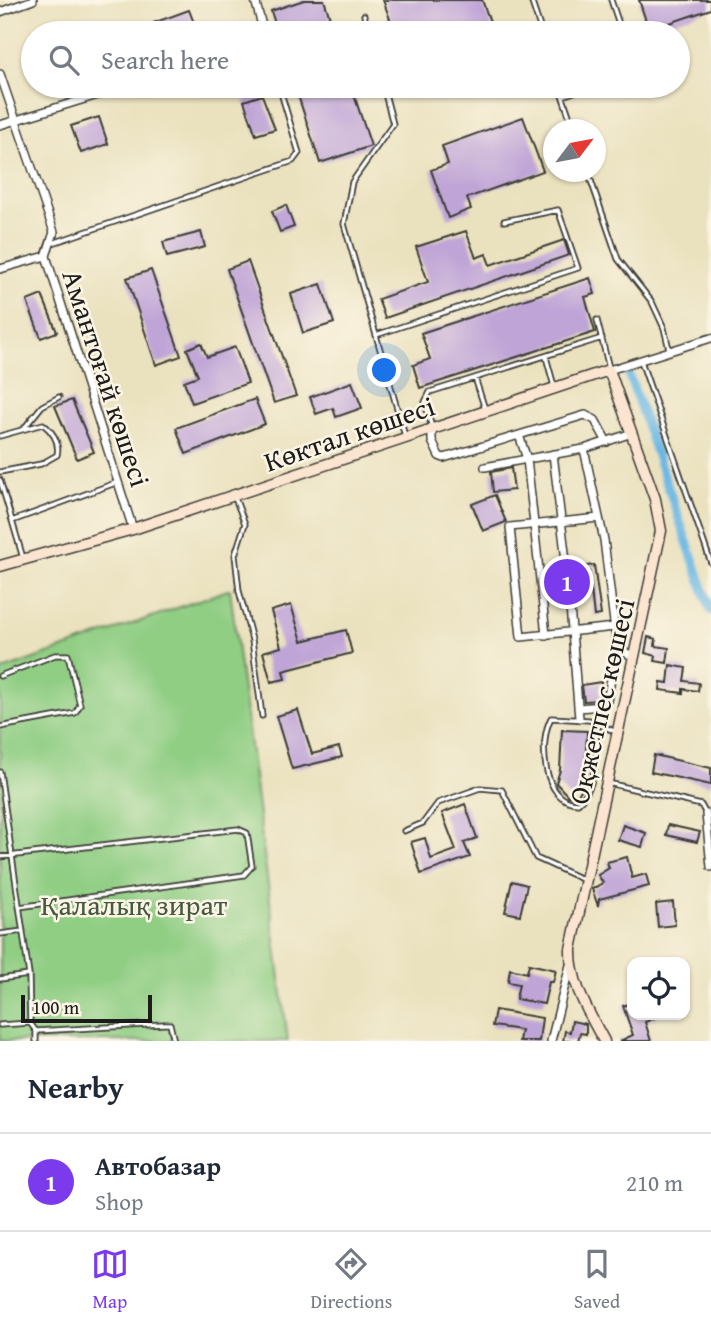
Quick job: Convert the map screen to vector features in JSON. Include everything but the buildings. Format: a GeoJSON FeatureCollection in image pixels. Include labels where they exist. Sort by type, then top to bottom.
{"type":"FeatureCollection","features":[{"type":"Feature","properties":{"kind":"street"},"geometry":{"type":"LineString","coordinates":[[0,12],[33,0]]}},
{"type":"Feature","properties":{"kind":"street"},"geometry":{"type":"LineString","coordinates":[[256,0],[261,21]]}},
{"type":"Feature","properties":{"kind":"street","name":"Амантоғай көшесі"},"geometry":{"type":"LineString","coordinates":[[0,74],[54,232],[46,256],[133,529]]}},
{"type":"Feature","properties":{"kind":"street"},"geometry":{"type":"LineString","coordinates":[[0,125],[89,98]]}},
{"type":"Feature","properties":{"kind":"street"},"geometry":{"type":"LineString","coordinates":[[0,269],[46,256]]}},
{"type":"Feature","properties":{"kind":"street","name":"Көктал көшесі"},"geometry":{"type":"LineString","coordinates":[[0,566],[133,529],[405,436],[711,338]]}},
{"type":"Feature","properties":{"kind":"street","name":"Оқжетпес көшесі"},"geometry":{"type":"LineString","coordinates":[[604,1041],[580,996],[571,964],[605,782],[661,531],[655,499],[609,370]]}},
{"type":"Feature","properties":{"kind":"street"},"geometry":{"type":"LineString","coordinates":[[432,428],[432,441],[439,456],[444,458],[585,415],[595,420],[607,442]]}},
{"type":"Feature","properties":{"kind":"street"},"geometry":{"type":"LineString","coordinates":[[485,467],[584,449],[632,433]]}},
{"type":"Feature","properties":{"kind":"street"},"geometry":{"type":"LineString","coordinates":[[519,435],[527,458],[546,635]]}},
{"type":"Feature","properties":{"kind":"street"},"geometry":{"type":"LineString","coordinates":[[579,708],[603,706],[607,701],[617,647],[599,517],[584,449]]}},
{"type":"Feature","properties":{"kind":"street"},"geometry":{"type":"LineString","coordinates":[[553,454],[579,718]]}},
{"type":"Feature","properties":{"kind":"street"},"geometry":{"type":"LineString","coordinates":[[599,517],[516,524],[509,529],[522,637],[615,627]]}},
{"type":"Feature","properties":{"kind":"street"},"geometry":{"type":"LineString","coordinates":[[617,647],[633,657]]}},
{"type":"Feature","properties":{"kind":"street"},"geometry":{"type":"LineString","coordinates":[[706,814],[711,867]]}},
{"type":"Feature","properties":{"kind":"street"},"geometry":{"type":"LineString","coordinates":[[551,1041],[571,964]]}},
{"type":"Feature","properties":{"kind":"lane"},"geometry":{"type":"LineString","coordinates":[[531,0],[538,21]]}},
{"type":"Feature","properties":{"kind":"lane"},"geometry":{"type":"LineString","coordinates":[[611,0],[618,21]]}},
{"type":"Feature","properties":{"kind":"lane"},"geometry":{"type":"LineString","coordinates":[[364,15],[366,21]]}},
{"type":"Feature","properties":{"kind":"lane"},"geometry":{"type":"LineString","coordinates":[[49,245],[293,161],[299,153],[283,98]]}},
{"type":"Feature","properties":{"kind":"lane"},"geometry":{"type":"LineString","coordinates":[[386,98],[393,124],[352,182],[344,224],[405,436]]}},
{"type":"Feature","properties":{"kind":"lane"},"geometry":{"type":"LineString","coordinates":[[564,98],[570,119]]}},
{"type":"Feature","properties":{"kind":"lane"},"geometry":{"type":"LineString","coordinates":[[591,182],[618,260],[652,302],[664,328],[670,351]]}},
{"type":"Feature","properties":{"kind":"lane"},"geometry":{"type":"LineString","coordinates":[[376,335],[578,268],[558,210],[504,221]]}},
{"type":"Feature","properties":{"kind":"lane"},"geometry":{"type":"LineString","coordinates":[[597,320],[609,370]]}},
{"type":"Feature","properties":{"kind":"lane"},"geometry":{"type":"LineString","coordinates":[[432,428],[426,396],[602,338]]}},
{"type":"Feature","properties":{"kind":"lane"},"geometry":{"type":"LineString","coordinates":[[547,357],[554,388]]}},
{"type":"Feature","properties":{"kind":"lane"},"geometry":{"type":"LineString","coordinates":[[641,361],[711,563]]}},
{"type":"Feature","properties":{"kind":"lane"},"geometry":{"type":"LineString","coordinates":[[475,378],[486,411]]}},
{"type":"Feature","properties":{"kind":"lane"},"geometry":{"type":"LineString","coordinates":[[25,427],[42,406],[59,397]]}},
{"type":"Feature","properties":{"kind":"lane"},"geometry":{"type":"LineString","coordinates":[[0,436],[43,424],[54,433],[57,455],[41,464],[0,472]]}},
{"type":"Feature","properties":{"kind":"lane"},"geometry":{"type":"LineString","coordinates":[[0,480],[23,558]]}},
{"type":"Feature","properties":{"kind":"lane"},"geometry":{"type":"LineString","coordinates":[[12,521],[118,482]]}},
{"type":"Feature","properties":{"kind":"lane"},"geometry":{"type":"LineString","coordinates":[[234,496],[246,524],[235,555],[239,591],[253,640],[262,716]]}},
{"type":"Feature","properties":{"kind":"lane"},"geometry":{"type":"LineString","coordinates":[[0,676],[64,653],[68,655],[80,705],[75,713],[0,727]]}},
{"type":"Feature","properties":{"kind":"lane"},"geometry":{"type":"LineString","coordinates":[[597,724],[592,786],[578,803],[559,799],[551,789],[547,760],[547,726],[551,718],[579,718],[597,724],[616,733]]}},
{"type":"Feature","properties":{"kind":"lane"},"geometry":{"type":"LineString","coordinates":[[0,772],[29,975],[30,1023],[36,1031],[36,1041]]}},
{"type":"Feature","properties":{"kind":"lane"},"geometry":{"type":"LineString","coordinates":[[605,782],[701,805],[706,814]]}},
{"type":"Feature","properties":{"kind":"lane"},"geometry":{"type":"LineString","coordinates":[[404,831],[424,823],[438,803],[480,788],[502,790],[536,858],[586,881]]}},
{"type":"Feature","properties":{"kind":"lane"},"geometry":{"type":"LineString","coordinates":[[0,857],[238,829],[247,833],[251,844],[252,866],[244,875],[19,907]]}},
{"type":"Feature","properties":{"kind":"lane"},"geometry":{"type":"LineString","coordinates":[[0,934],[23,932]]}},
{"type":"Feature","properties":{"kind":"lane"},"geometry":{"type":"LineString","coordinates":[[0,979],[29,975]]}},
{"type":"Feature","properties":{"kind":"lane"},"geometry":{"type":"LineString","coordinates":[[0,1025],[30,1023]]}},
{"type":"Feature","properties":{"kind":"lane"},"geometry":{"type":"LineString","coordinates":[[36,1031],[170,1024],[174,1041]]}},
{"type":"Feature","properties":{"kind":"green space","name":"Қалалық зират"},"geometry":{"type":"Polygon","coordinates":[[[230,589],[288,1041],[0,1041],[0,671],[230,589]]]}},
{"type":"Feature","properties":{"kind":"waterway"},"geometry":{"type":"LineString","coordinates":[[629,375],[711,611]]}},
{"type":"Feature","properties":{"kind":"place","name":"Автобазар"},"geometry":{"type":"Point","coordinates":[567,582]}}]}
